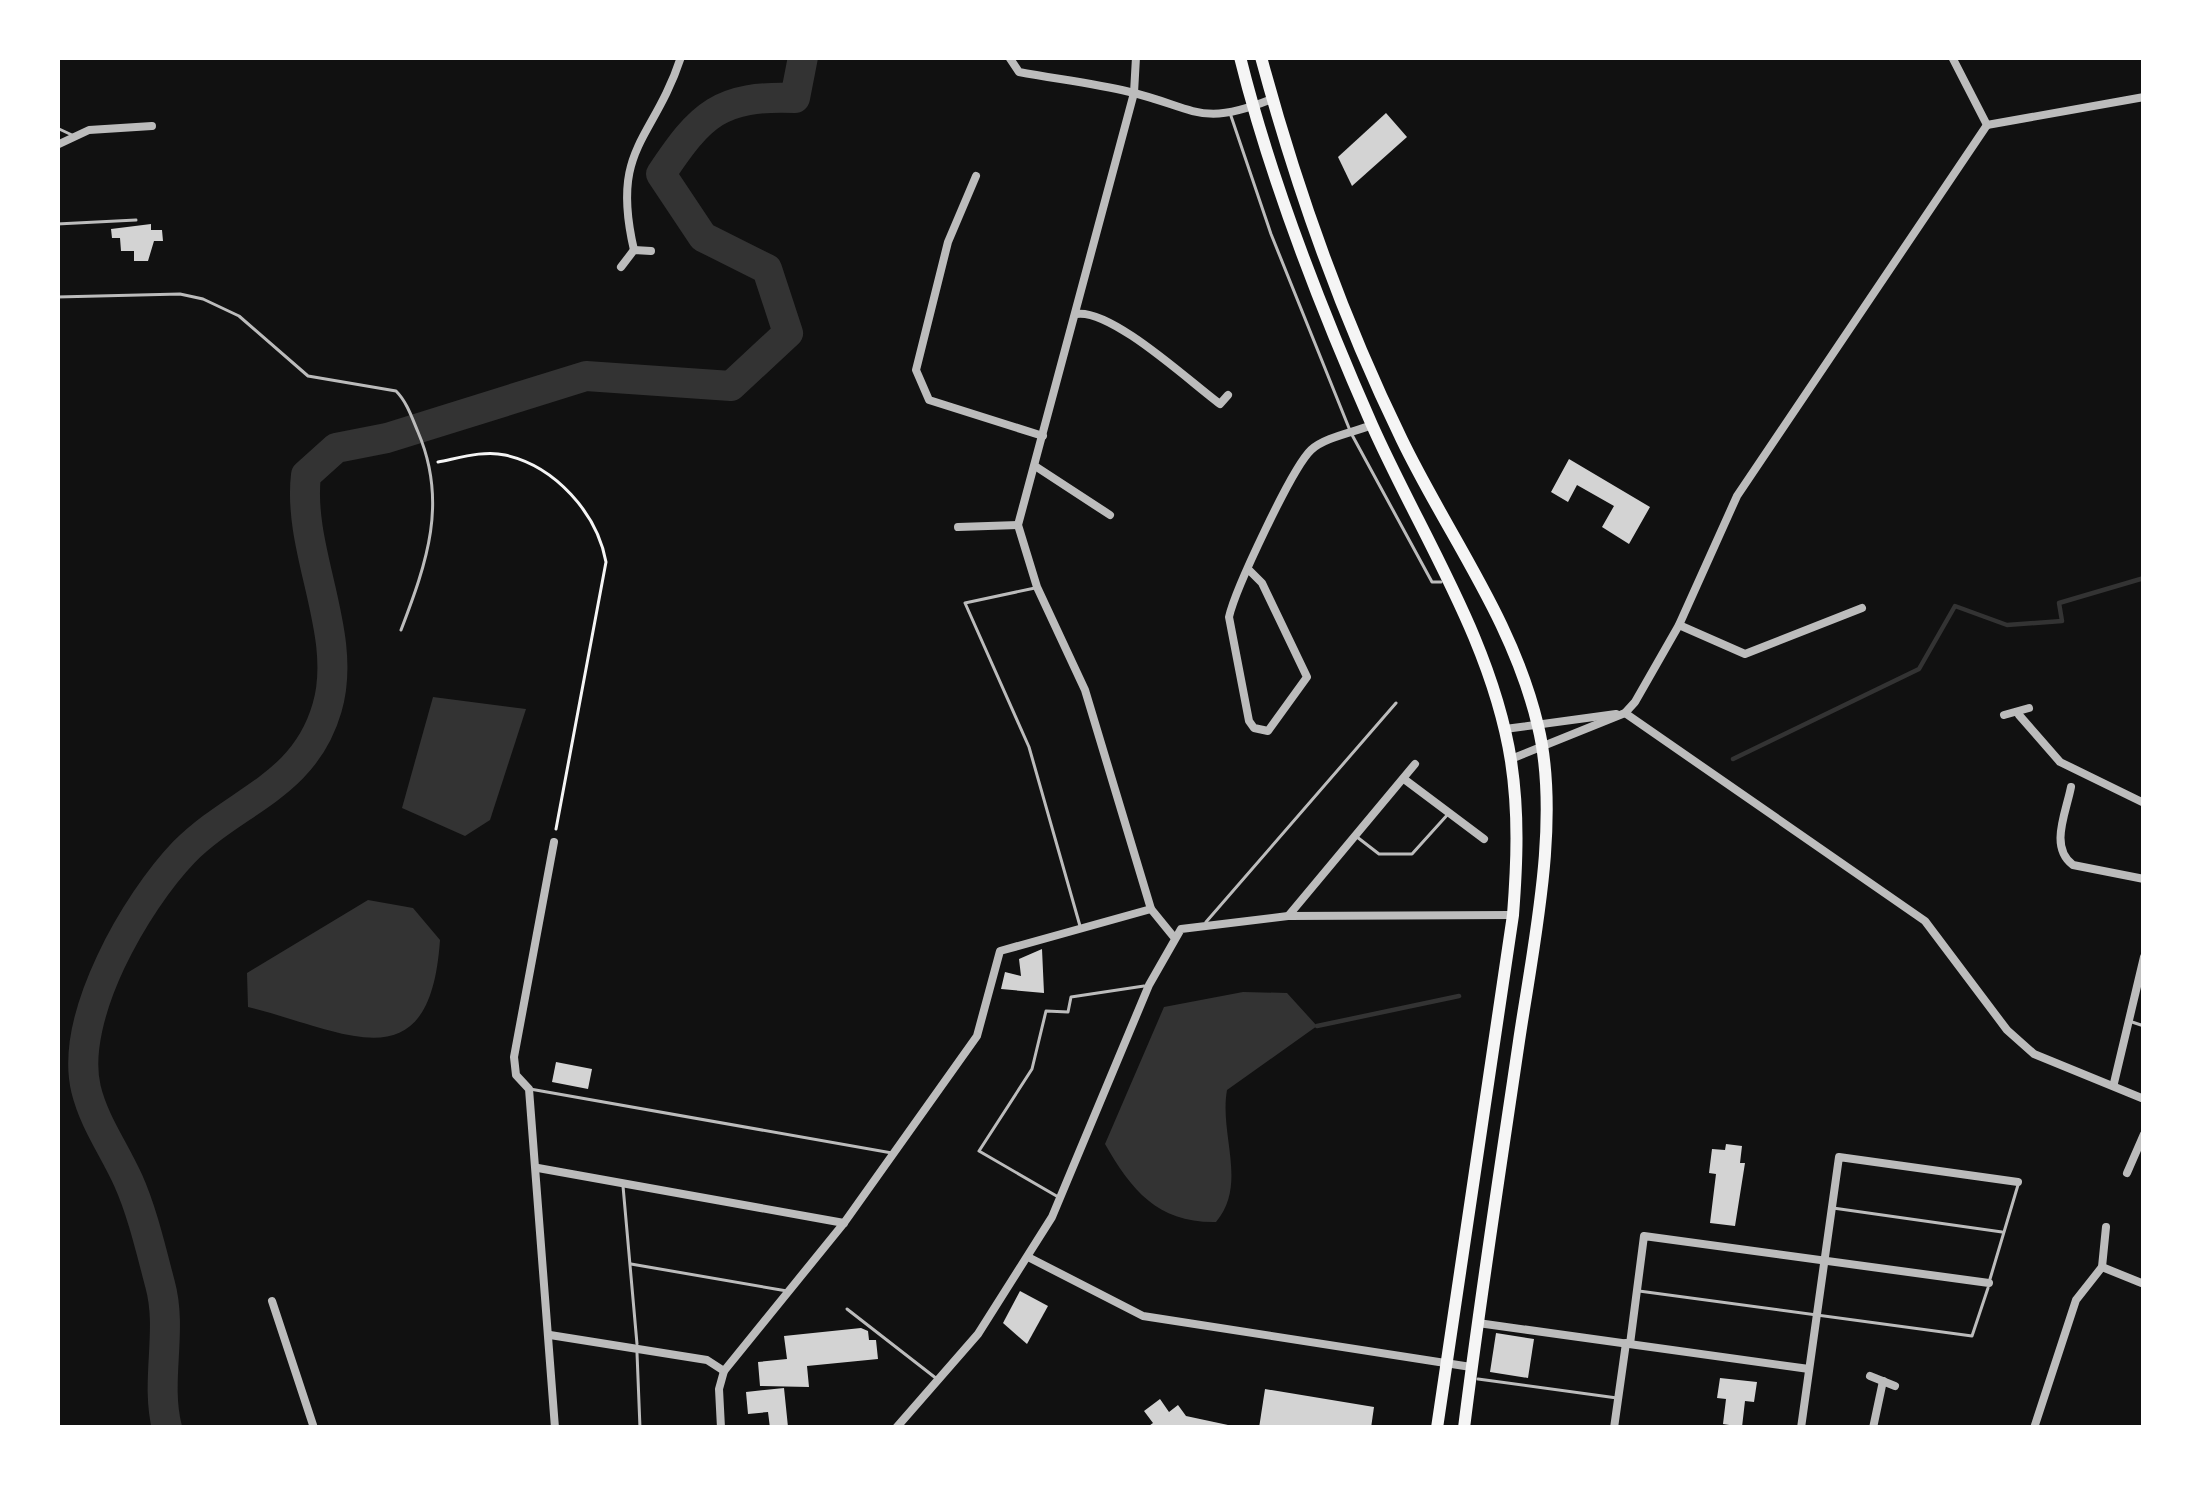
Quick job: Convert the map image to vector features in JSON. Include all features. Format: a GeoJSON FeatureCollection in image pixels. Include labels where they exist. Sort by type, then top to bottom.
{"type":"FeatureCollection","features":[{"type":"Feature","properties":{"kind":"highway"},"geometry":{"type":"LineString","coordinates":[[1240,57],[1292,225],[1372,425],[1448,581],[1505,729],[1511,759],[1518,852],[1513,915],[1437,1428]]}},
{"type":"Feature","properties":{"kind":"highway"},"geometry":{"type":"LineString","coordinates":[[1261,57],[1365,360],[1426,487],[1505,624],[1543,748],[1546,796],[1534,941],[1463,1428]]}},
{"type":"Feature","properties":{"kind":"street"},"geometry":{"type":"LineString","coordinates":[[634,250],[626,211],[632,152],[671,88],[681,57]]}},
{"type":"Feature","properties":{"kind":"street"},"geometry":{"type":"LineString","coordinates":[[1009,57],[1019,72],[1134,93],[1190,114],[1230,114],[1272,99]]}},
{"type":"Feature","properties":{"kind":"street"},"geometry":{"type":"LineString","coordinates":[[1136,57],[1134,93],[1018,525],[1037,587],[1085,691],[1150,909],[1177,933]]}},
{"type":"Feature","properties":{"kind":"street"},"geometry":{"type":"LineString","coordinates":[[1952,57],[1987,125]]}},
{"type":"Feature","properties":{"kind":"street"},"geometry":{"type":"LineString","coordinates":[[1511,759],[1624,713],[1679,625],[1737,496],[1987,125],[2144,97]]}},
{"type":"Feature","properties":{"kind":"street"},"geometry":{"type":"LineString","coordinates":[[57,146],[73,135],[152,126]]}},
{"type":"Feature","properties":{"kind":"street"},"geometry":{"type":"LineString","coordinates":[[976,176],[948,242],[916,370],[918,384],[929,400],[1043,436]]}},
{"type":"Feature","properties":{"kind":"street"},"geometry":{"type":"LineString","coordinates":[[634,250],[651,251]]}},
{"type":"Feature","properties":{"kind":"street"},"geometry":{"type":"LineString","coordinates":[[621,266],[634,250]]}},
{"type":"Feature","properties":{"kind":"street"},"geometry":{"type":"LineString","coordinates":[[1076,314],[1090,313],[1125,332],[1220,404],[1228,395]]}},
{"type":"Feature","properties":{"kind":"street"},"geometry":{"type":"LineString","coordinates":[[1248,569],[1262,583],[1307,677],[1268,731],[1249,721],[1229,617],[1248,569],[1311,450],[1372,425]]}},
{"type":"Feature","properties":{"kind":"street"},"geometry":{"type":"LineString","coordinates":[[1035,466],[1110,515]]}},
{"type":"Feature","properties":{"kind":"street"},"geometry":{"type":"LineString","coordinates":[[958,527],[1018,525]]}},
{"type":"Feature","properties":{"kind":"street"},"geometry":{"type":"LineString","coordinates":[[1679,625],[1744,654],[1862,608]]}},
{"type":"Feature","properties":{"kind":"street"},"geometry":{"type":"LineString","coordinates":[[2004,715],[2019,715],[2029,708]]}},
{"type":"Feature","properties":{"kind":"street"},"geometry":{"type":"LineString","coordinates":[[1505,729],[1624,713],[1925,921],[2006,1030],[2034,1054],[2114,1083],[2144,1100]]}},
{"type":"Feature","properties":{"kind":"street"},"geometry":{"type":"LineString","coordinates":[[2019,715],[2060,762],[2144,803]]}},
{"type":"Feature","properties":{"kind":"street"},"geometry":{"type":"LineString","coordinates":[[1288,916],[1414,764]]}},
{"type":"Feature","properties":{"kind":"street"},"geometry":{"type":"LineString","coordinates":[[1404,778],[1484,839]]}},
{"type":"Feature","properties":{"kind":"street"},"geometry":{"type":"LineString","coordinates":[[2071,787],[2060,842],[2064,858],[2088,869],[2144,879]]}},
{"type":"Feature","properties":{"kind":"street"},"geometry":{"type":"LineString","coordinates":[[554,842],[514,1057],[516,1075],[529,1089],[555,1428]]}},
{"type":"Feature","properties":{"kind":"street"},"geometry":{"type":"LineString","coordinates":[[721,1428],[718,1389],[724,1371],[844,1223],[977,1036],[1000,951],[1150,909]]}},
{"type":"Feature","properties":{"kind":"street"},"geometry":{"type":"LineString","coordinates":[[896,1428],[978,1334],[1062,1199],[1149,985],[1177,933],[1206,922],[1288,916],[1513,915]]}},
{"type":"Feature","properties":{"kind":"street"},"geometry":{"type":"LineString","coordinates":[[2114,1083],[2144,957]]}},
{"type":"Feature","properties":{"kind":"street"},"geometry":{"type":"LineString","coordinates":[[2127,1173],[2144,1134]]}},
{"type":"Feature","properties":{"kind":"street"},"geometry":{"type":"LineString","coordinates":[[1801,1428],[1839,1156],[2018,1183]]}},
{"type":"Feature","properties":{"kind":"street"},"geometry":{"type":"LineString","coordinates":[[537,1168],[844,1223]]}},
{"type":"Feature","properties":{"kind":"street"},"geometry":{"type":"LineString","coordinates":[[2034,1428],[2076,1300],[2102,1267],[2106,1227]]}},
{"type":"Feature","properties":{"kind":"street"},"geometry":{"type":"LineString","coordinates":[[1615,1428],[1644,1236],[1989,1283]]}},
{"type":"Feature","properties":{"kind":"street"},"geometry":{"type":"LineString","coordinates":[[1028,1257],[1143,1316],[1448,1364],[1471,1372]]}},
{"type":"Feature","properties":{"kind":"street"},"geometry":{"type":"LineString","coordinates":[[2102,1267],[2144,1284]]}},
{"type":"Feature","properties":{"kind":"street"},"geometry":{"type":"LineString","coordinates":[[272,1301],[314,1428]]}},
{"type":"Feature","properties":{"kind":"street"},"geometry":{"type":"LineString","coordinates":[[1478,1323],[1809,1369]]}},
{"type":"Feature","properties":{"kind":"street"},"geometry":{"type":"LineString","coordinates":[[550,1335],[707,1360],[724,1371]]}},
{"type":"Feature","properties":{"kind":"street"},"geometry":{"type":"LineString","coordinates":[[1870,1376],[1895,1386]]}},
{"type":"Feature","properties":{"kind":"street"},"geometry":{"type":"LineString","coordinates":[[1873,1428],[1882,1381]]}},
{"type":"Feature","properties":{"kind":"lane"},"geometry":{"type":"LineString","coordinates":[[1230,114],[1279,256],[1351,433],[1432,582],[1448,581]]}},
{"type":"Feature","properties":{"kind":"lane"},"geometry":{"type":"LineString","coordinates":[[57,128],[73,135]]}},
{"type":"Feature","properties":{"kind":"lane"},"geometry":{"type":"LineString","coordinates":[[57,224],[136,220]]}},
{"type":"Feature","properties":{"kind":"lane"},"geometry":{"type":"LineString","coordinates":[[57,297],[180,294],[203,299],[239,316],[308,376],[387,387],[403,398],[426,450],[435,493],[431,544],[401,630]]}},
{"type":"Feature","properties":{"kind":"lane"},"geometry":{"type":"LineString","coordinates":[[1037,587],[967,600],[1029,747],[1080,926]]}},
{"type":"Feature","properties":{"kind":"lane"},"geometry":{"type":"LineString","coordinates":[[1206,922],[1396,703]]}},
{"type":"Feature","properties":{"kind":"lane"},"geometry":{"type":"LineString","coordinates":[[1355,836],[1379,854],[1412,854],[1449,813]]}},
{"type":"Feature","properties":{"kind":"lane"},"geometry":{"type":"LineString","coordinates":[[1062,1199],[979,1151],[1032,1069],[1046,1011],[1069,1012],[1071,997],[1149,985]]}},
{"type":"Feature","properties":{"kind":"lane"},"geometry":{"type":"LineString","coordinates":[[2128,1021],[2144,1026]]}},
{"type":"Feature","properties":{"kind":"lane"},"geometry":{"type":"LineString","coordinates":[[529,1089],[894,1153]]}},
{"type":"Feature","properties":{"kind":"lane"},"geometry":{"type":"LineString","coordinates":[[1637,1290],[1972,1336],[2018,1183]]}},
{"type":"Feature","properties":{"kind":"lane"},"geometry":{"type":"LineString","coordinates":[[623,1184],[640,1428]]}},
{"type":"Feature","properties":{"kind":"lane"},"geometry":{"type":"LineString","coordinates":[[1832,1208],[2006,1232]]}},
{"type":"Feature","properties":{"kind":"lane"},"geometry":{"type":"LineString","coordinates":[[629,1264],[788,1292]]}},
{"type":"Feature","properties":{"kind":"lane"},"geometry":{"type":"LineString","coordinates":[[847,1309],[938,1380]]}},
{"type":"Feature","properties":{"kind":"lane"},"geometry":{"type":"LineString","coordinates":[[1471,1372],[1618,1398]]}},
{"type":"Feature","properties":{"kind":"lane"},"geometry":{"type":"LineString","coordinates":[[57,1416],[59,1428]]}},
{"type":"Feature","properties":{"kind":"path"},"geometry":{"type":"LineString","coordinates":[[430,464],[483,454],[504,454],[526,463],[579,503],[602,538],[605,562],[554,842]]}},
{"type":"Feature","properties":{"kind":"shaded area"},"geometry":{"type":"Polygon","coordinates":[[[433,697],[526,709],[490,820],[465,836],[402,808],[433,697]]]}},
{"type":"Feature","properties":{"kind":"shaded area"},"geometry":{"type":"Polygon","coordinates":[[[368,900],[413,908],[440,940],[433,986],[420,1016],[401,1032],[378,1038],[319,1028],[248,1007],[247,973],[368,900]]]}},
{"type":"Feature","properties":{"kind":"shaded area"},"geometry":{"type":"Polygon","coordinates":[[[1243,992],[1287,993],[1317,1026],[1227,1090],[1231,1175],[1225,1207],[1216,1222],[1178,1217],[1137,1190],[1105,1144],[1164,1007],[1243,992]]]}},
{"type":"Feature","properties":{"kind":"building"},"geometry":{"type":"Polygon","coordinates":[[[1386,113],[1407,137],[1352,186],[1338,157],[1386,113]]]}},
{"type":"Feature","properties":{"kind":"building"},"geometry":{"type":"Polygon","coordinates":[[[151,224],[151,230],[162,230],[163,241],[154,241],[148,261],[134,261],[134,251],[121,251],[120,238],[112,238],[111,229],[151,224]]]}},
{"type":"Feature","properties":{"kind":"building"},"geometry":{"type":"Polygon","coordinates":[[[1569,459],[1650,507],[1629,544],[1602,527],[1614,506],[1577,485],[1568,502],[1551,492],[1569,459]]]}},
{"type":"Feature","properties":{"kind":"building"},"geometry":{"type":"Polygon","coordinates":[[[1042,949],[1044,993],[1001,989],[1005,972],[1021,976],[1019,959],[1042,949]]]}},
{"type":"Feature","properties":{"kind":"building"},"geometry":{"type":"Polygon","coordinates":[[[556,1062],[592,1069],[588,1089],[552,1082],[556,1062]]]}},
{"type":"Feature","properties":{"kind":"building"},"geometry":{"type":"Polygon","coordinates":[[[1726,1144],[1742,1146],[1740,1163],[1745,1163],[1735,1226],[1710,1223],[1716,1174],[1709,1173],[1712,1149],[1725,1150],[1726,1144]]]}},
{"type":"Feature","properties":{"kind":"building"},"geometry":{"type":"Polygon","coordinates":[[[1020,1291],[1048,1306],[1027,1344],[1003,1323],[1020,1291]]]}},
{"type":"Feature","properties":{"kind":"building"},"geometry":{"type":"Polygon","coordinates":[[[868,1331],[869,1340],[876,1340],[878,1359],[807,1366],[809,1387],[760,1386],[758,1362],[787,1359],[784,1336],[868,1331]]]}},
{"type":"Feature","properties":{"kind":"building"},"geometry":{"type":"Polygon","coordinates":[[[1496,1333],[1534,1339],[1528,1378],[1490,1372],[1496,1333]]]}},
{"type":"Feature","properties":{"kind":"building"},"geometry":{"type":"Polygon","coordinates":[[[1720,1378],[1757,1382],[1754,1402],[1745,1401],[1742,1427],[1723,1424],[1726,1399],[1717,1398],[1720,1378]]]}},
{"type":"Feature","properties":{"kind":"building"},"geometry":{"type":"Polygon","coordinates":[[[784,1388],[788,1427],[770,1428],[768,1412],[748,1414],[746,1392],[784,1388]]]}},
{"type":"Feature","properties":{"kind":"building"},"geometry":{"type":"Polygon","coordinates":[[[1265,1389],[1374,1407],[1371,1428],[1259,1428],[1265,1389]]]}},
{"type":"Feature","properties":{"kind":"building"},"geometry":{"type":"Polygon","coordinates":[[[1160,1399],[1169,1412],[1178,1405],[1186,1416],[1242,1428],[1146,1428],[1153,1423],[1144,1411],[1160,1399]]]}},
{"type":"Feature","properties":{"kind":"waterway"},"geometry":{"type":"LineString","coordinates":[[167,1428],[164,1302],[138,1205],[86,1089],[87,1029],[127,930],[165,874],[204,834],[286,774],[316,735],[327,708],[332,651],[309,533],[306,475],[336,448],[387,438],[586,376],[731,386],[788,333],[767,269],[703,237],[661,174],[688,136],[715,112],[748,100],[795,98],[803,57]]}},
{"type":"Feature","properties":{"kind":"waterway"},"geometry":{"type":"LineString","coordinates":[[1733,759],[1919,669],[1955,606],[2007,625],[2062,621],[2059,603],[2144,578]]}},
{"type":"Feature","properties":{"kind":"waterway"},"geometry":{"type":"LineString","coordinates":[[1317,1026],[1459,996]]}}]}
